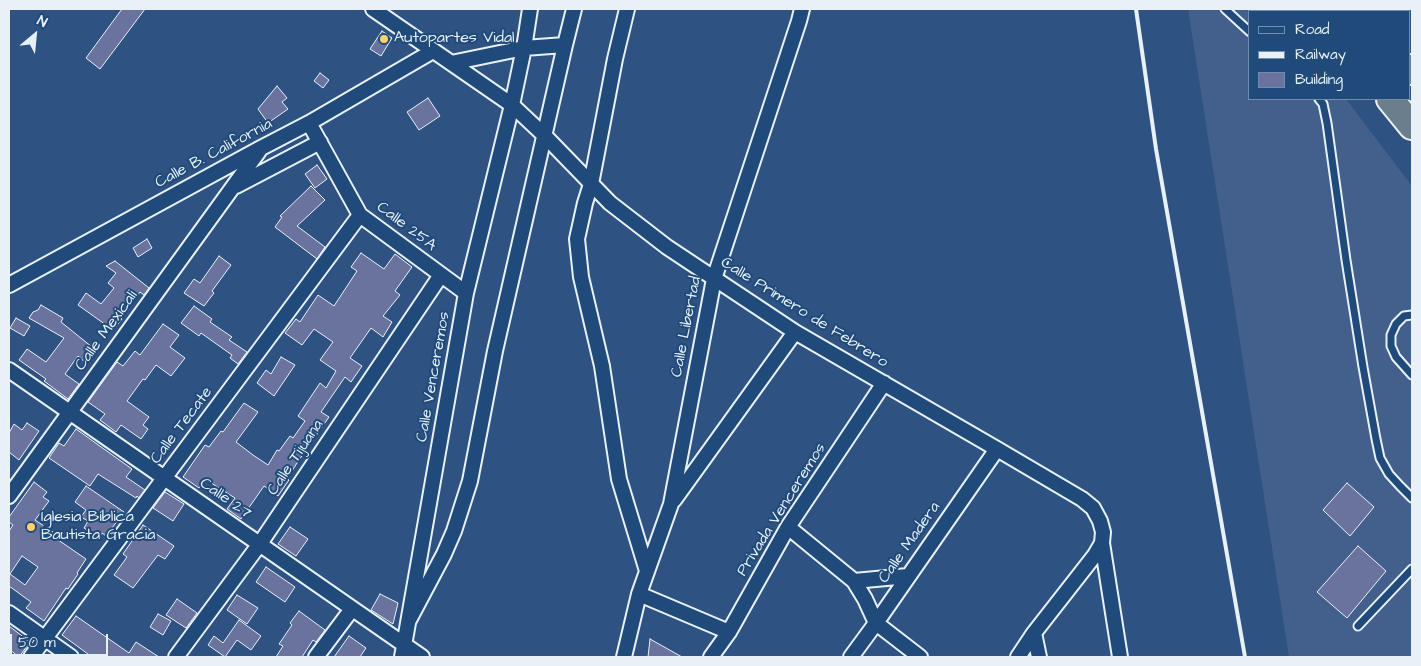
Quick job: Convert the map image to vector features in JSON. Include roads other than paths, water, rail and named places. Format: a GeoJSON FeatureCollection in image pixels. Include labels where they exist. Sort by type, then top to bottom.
{"type":"FeatureCollection","features":[{"type":"Feature","properties":{"kind":"highway"},"geometry":{"type":"LineString","coordinates":[[1391,100],[1412,126]]}},
{"type":"Feature","properties":{"kind":"street","name":"Calle Primero de Febrero"},"geometry":{"type":"LineString","coordinates":[[373,9],[512,105],[610,203],[667,247],[795,332],[884,382],[1082,499],[1093,508],[1100,521],[1102,543]]}},
{"type":"Feature","properties":{"kind":"street"},"geometry":{"type":"LineString","coordinates":[[512,105],[530,9]]}},
{"type":"Feature","properties":{"kind":"street"},"geometry":{"type":"LineString","coordinates":[[409,620],[444,554],[454,531],[470,480],[495,351],[574,9]]}},
{"type":"Feature","properties":{"kind":"street"},"geometry":{"type":"LineString","coordinates":[[627,9],[615,59],[591,184],[582,212],[577,239],[581,277],[602,366],[619,479],[647,571]]}},
{"type":"Feature","properties":{"kind":"street","name":"Calle Libertad"},"geometry":{"type":"LineString","coordinates":[[624,657],[639,594],[671,504],[714,279],[802,9]]}},
{"type":"Feature","properties":{"kind":"street"},"geometry":{"type":"LineString","coordinates":[[451,63],[524,48],[565,45]]}},
{"type":"Feature","properties":{"kind":"street","name":"Calle B. California"},"geometry":{"type":"LineString","coordinates":[[9,285],[309,123],[434,51]]}},
{"type":"Feature","properties":{"kind":"street","name":"Calle Venceremos"},"geometry":{"type":"LineString","coordinates":[[403,651],[466,293],[512,105]]}},
{"type":"Feature","properties":{"kind":"street","name":"Calle 25A"},"geometry":{"type":"LineString","coordinates":[[309,123],[360,215],[466,293]]}},
{"type":"Feature","properties":{"kind":"street","name":"Calle Mexicali"},"geometry":{"type":"LineString","coordinates":[[233,187],[320,142]]}},
{"type":"Feature","properties":{"kind":"street","name":"Calle Mexicali"},"geometry":{"type":"LineString","coordinates":[[9,496],[261,148]]}},
{"type":"Feature","properties":{"kind":"street","name":"Calle Tecate"},"geometry":{"type":"LineString","coordinates":[[31,657],[360,215]]}},
{"type":"Feature","properties":{"kind":"street","name":"Calle Tijuana"},"geometry":{"type":"LineString","coordinates":[[176,657],[259,545],[441,275]]}},
{"type":"Feature","properties":{"kind":"street"},"geometry":{"type":"LineString","coordinates":[[671,504],[795,332]]}},
{"type":"Feature","properties":{"kind":"street","name":"Calle 27"},"geometry":{"type":"LineString","coordinates":[[9,370],[352,609],[403,651],[422,657]]}},
{"type":"Feature","properties":{"kind":"street","name":"Privada Venceremos"},"geometry":{"type":"LineString","coordinates":[[712,657],[729,632],[788,527],[884,382]]}},
{"type":"Feature","properties":{"kind":"street","name":"Calle Madera"},"geometry":{"type":"LineString","coordinates":[[851,657],[997,448]]}},
{"type":"Feature","properties":{"kind":"street"},"geometry":{"type":"LineString","coordinates":[[788,527],[854,581],[876,623],[920,657]]}},
{"type":"Feature","properties":{"kind":"street"},"geometry":{"type":"LineString","coordinates":[[1018,657],[1102,543]]}},
{"type":"Feature","properties":{"kind":"street"},"geometry":{"type":"LineString","coordinates":[[1102,543],[1120,657]]}},
{"type":"Feature","properties":{"kind":"street"},"geometry":{"type":"LineString","coordinates":[[854,581],[908,576]]}},
{"type":"Feature","properties":{"kind":"street"},"geometry":{"type":"LineString","coordinates":[[639,594],[729,632]]}},
{"type":"Feature","properties":{"kind":"street"},"geometry":{"type":"LineString","coordinates":[[316,657],[352,609]]}},
{"type":"Feature","properties":{"kind":"street"},"geometry":{"type":"LineString","coordinates":[[9,613],[72,657]]}},
{"type":"Feature","properties":{"kind":"street"},"geometry":{"type":"LineString","coordinates":[[1034,633],[1039,657]]}},
{"type":"Feature","properties":{"kind":"lane"},"geometry":{"type":"LineString","coordinates":[[1225,9],[1248,30]]}},
{"type":"Feature","properties":{"kind":"lane"},"geometry":{"type":"LineString","coordinates":[[1320,100],[1323,104],[1328,123],[1351,289],[1380,458],[1389,474],[1412,498]]}},
{"type":"Feature","properties":{"kind":"lane"},"geometry":{"type":"LineString","coordinates":[[1412,314],[1404,316],[1396,324],[1391,335],[1391,346],[1396,357],[1412,375]]}},
{"type":"Feature","properties":{"kind":"lane"},"geometry":{"type":"LineString","coordinates":[[1358,626],[1412,569]]}},
{"type":"Feature","properties":{"kind":"railway"},"geometry":{"type":"LineString","coordinates":[[1136,9],[1156,149],[1245,657]]}},
{"type":"Feature","properties":{"kind":"place","name":"Autopartes Vidal"},"geometry":{"type":"Point","coordinates":[384,39]}},
{"type":"Feature","properties":{"kind":"place","name":"Iglesia Bíblica Bautista Gracia"},"geometry":{"type":"Point","coordinates":[31,527]}}]}
